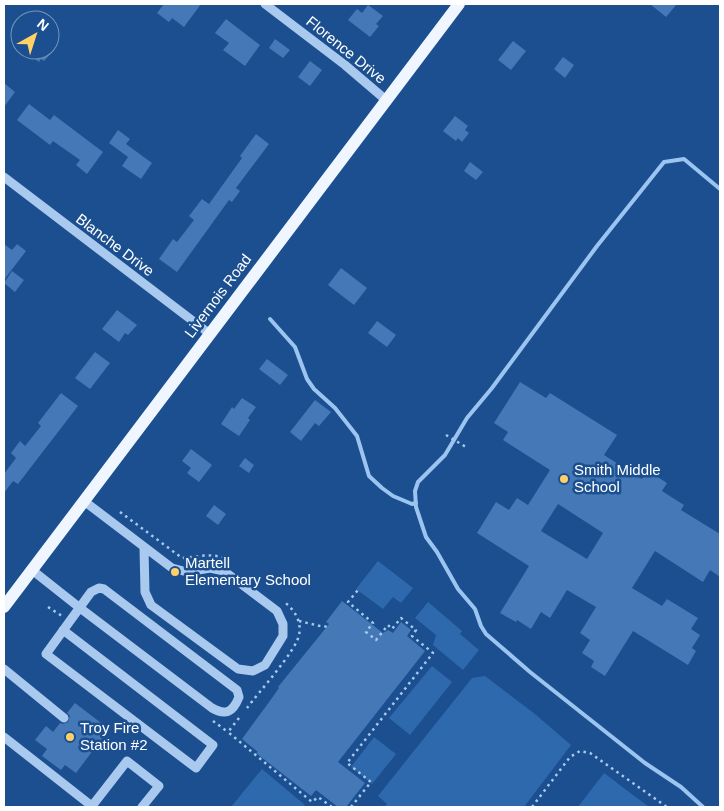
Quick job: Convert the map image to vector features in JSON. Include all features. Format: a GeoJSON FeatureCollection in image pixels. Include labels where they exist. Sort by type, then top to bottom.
{"type":"FeatureCollection","features":[{"type":"Feature","properties":{"kind":"main road","name":"Livernois Road"},"geometry":{"type":"LineString","coordinates":[[4,608],[459,4]]}},
{"type":"Feature","properties":{"kind":"street","name":"Florence Drive"},"geometry":{"type":"LineString","coordinates":[[265,4],[345,65],[386,100]]}},
{"type":"Feature","properties":{"kind":"street","name":"Blanche Drive"},"geometry":{"type":"LineString","coordinates":[[4,177],[210,334]]}},
{"type":"Feature","properties":{"kind":"street"},"geometry":{"type":"LineString","coordinates":[[84,501],[172,568],[187,572],[210,568],[224,571],[277,611],[283,624],[283,636],[265,664],[253,671],[238,669],[151,605],[145,592],[144,548]]}},
{"type":"Feature","properties":{"kind":"street"},"geometry":{"type":"LineString","coordinates":[[32,570],[80,608],[219,713],[226,713],[232,709],[239,697],[237,690],[104,589],[99,588],[91,592],[80,608],[63,630],[46,654],[196,768],[213,745],[63,630]]}},
{"type":"Feature","properties":{"kind":"street"},"geometry":{"type":"LineString","coordinates":[[4,669],[64,718]]}},
{"type":"Feature","properties":{"kind":"street"},"geometry":{"type":"LineString","coordinates":[[4,738],[92,807],[127,761],[159,786],[142,807]]}},
{"type":"Feature","properties":{"kind":"path"},"geometry":{"type":"LineString","coordinates":[[446,434],[466,447]]}},
{"type":"Feature","properties":{"kind":"path"},"geometry":{"type":"LineString","coordinates":[[120,512],[182,558],[216,555],[226,558],[234,564]]}},
{"type":"Feature","properties":{"kind":"path"},"geometry":{"type":"LineString","coordinates":[[351,807],[371,782],[347,763],[433,652],[412,636],[416,630],[401,618],[392,629],[388,625],[376,640],[366,632],[374,623],[348,602],[358,590]]}},
{"type":"Feature","properties":{"kind":"path"},"geometry":{"type":"LineString","coordinates":[[245,710],[292,649],[299,634],[297,615],[281,600]]}},
{"type":"Feature","properties":{"kind":"path"},"geometry":{"type":"LineString","coordinates":[[48,607],[64,617]]}},
{"type":"Feature","properties":{"kind":"path"},"geometry":{"type":"LineString","coordinates":[[298,621],[324,628],[327,626]]}},
{"type":"Feature","properties":{"kind":"path"},"geometry":{"type":"LineString","coordinates":[[239,717],[228,732],[312,802],[318,797],[332,807]]}},
{"type":"Feature","properties":{"kind":"path"},"geometry":{"type":"LineString","coordinates":[[532,807],[570,756],[580,751],[590,753],[667,807]]}},
{"type":"Feature","properties":{"kind":"shaded area"},"geometry":{"type":"Polygon","coordinates":[[[378,561],[413,588],[401,603],[393,597],[383,609],[356,589],[378,561]]]}},
{"type":"Feature","properties":{"kind":"shaded area"},"geometry":{"type":"Polygon","coordinates":[[[428,602],[462,631],[460,634],[479,650],[463,670],[433,645],[436,635],[415,618],[428,602]]]}},
{"type":"Feature","properties":{"kind":"shaded area"},"geometry":{"type":"Polygon","coordinates":[[[432,666],[452,682],[410,735],[389,718],[432,666]]]}},
{"type":"Feature","properties":{"kind":"shaded area"},"geometry":{"type":"Polygon","coordinates":[[[485,676],[535,714],[571,745],[524,807],[384,807],[387,804],[378,796],[472,678],[485,676]]]}},
{"type":"Feature","properties":{"kind":"shaded area"},"geometry":{"type":"Polygon","coordinates":[[[374,737],[396,754],[372,784],[351,767],[374,737]]]}},
{"type":"Feature","properties":{"kind":"shaded area"},"geometry":{"type":"Polygon","coordinates":[[[262,769],[305,805],[302,807],[231,807],[262,769]]]}},
{"type":"Feature","properties":{"kind":"shaded area"},"geometry":{"type":"Polygon","coordinates":[[[604,773],[649,807],[578,807],[604,773]]]}},
{"type":"Feature","properties":{"kind":"building"},"geometry":{"type":"Polygon","coordinates":[[[164,4],[201,4],[184,27],[172,18],[169,22],[157,13],[164,4]]]}},
{"type":"Feature","properties":{"kind":"building"},"geometry":{"type":"Polygon","coordinates":[[[650,4],[677,4],[666,17],[650,4]]]}},
{"type":"Feature","properties":{"kind":"building"},"geometry":{"type":"Polygon","coordinates":[[[368,5],[383,16],[376,24],[379,26],[370,37],[348,20],[357,9],[362,13],[368,5]]]}},
{"type":"Feature","properties":{"kind":"building"},"geometry":{"type":"Polygon","coordinates":[[[226,19],[260,45],[245,66],[223,50],[229,43],[215,33],[226,19]]]}},
{"type":"Feature","properties":{"kind":"building"},"geometry":{"type":"Polygon","coordinates":[[[275,39],[290,50],[283,58],[269,48],[275,39]]]}},
{"type":"Feature","properties":{"kind":"building"},"geometry":{"type":"Polygon","coordinates":[[[513,41],[526,51],[511,70],[498,60],[513,41]]]}},
{"type":"Feature","properties":{"kind":"building"},"geometry":{"type":"Polygon","coordinates":[[[563,57],[574,65],[565,78],[554,69],[563,57]]]}},
{"type":"Feature","properties":{"kind":"building"},"geometry":{"type":"Polygon","coordinates":[[[310,61],[322,70],[310,86],[298,77],[310,61]]]}},
{"type":"Feature","properties":{"kind":"building"},"geometry":{"type":"Polygon","coordinates":[[[4,83],[15,92],[4,107],[4,83]]]}},
{"type":"Feature","properties":{"kind":"building"},"geometry":{"type":"Polygon","coordinates":[[[29,104],[50,120],[54,115],[103,152],[87,174],[76,165],[80,160],[53,141],[50,145],[17,120],[29,104]]]}},
{"type":"Feature","properties":{"kind":"building"},"geometry":{"type":"Polygon","coordinates":[[[455,116],[468,126],[465,130],[469,133],[462,142],[458,138],[456,141],[443,131],[455,116]]]}},
{"type":"Feature","properties":{"kind":"building"},"geometry":{"type":"Polygon","coordinates":[[[118,130],[130,139],[126,144],[152,163],[141,179],[122,166],[128,157],[109,143],[118,130]]]}},
{"type":"Feature","properties":{"kind":"building"},"geometry":{"type":"Polygon","coordinates":[[[256,134],[269,144],[236,188],[240,191],[232,202],[229,200],[177,272],[159,259],[173,239],[177,242],[194,220],[189,216],[202,199],[209,204],[242,158],[240,156],[256,134]]]}},
{"type":"Feature","properties":{"kind":"building"},"geometry":{"type":"Polygon","coordinates":[[[470,162],[483,172],[476,180],[464,171],[470,162]]]}},
{"type":"Feature","properties":{"kind":"building"},"geometry":{"type":"Polygon","coordinates":[[[4,244],[12,250],[17,244],[26,251],[4,280],[4,244]]]}},
{"type":"Feature","properties":{"kind":"building"},"geometry":{"type":"Polygon","coordinates":[[[341,268],[367,288],[354,305],[328,285],[341,268]]]}},
{"type":"Feature","properties":{"kind":"building"},"geometry":{"type":"Polygon","coordinates":[[[12,271],[24,280],[15,292],[4,283],[12,271]]]}},
{"type":"Feature","properties":{"kind":"building"},"geometry":{"type":"Polygon","coordinates":[[[117,310],[137,325],[128,335],[125,333],[119,342],[102,329],[117,310]]]}},
{"type":"Feature","properties":{"kind":"building"},"geometry":{"type":"Polygon","coordinates":[[[377,321],[396,335],[387,347],[368,333],[377,321]]]}},
{"type":"Feature","properties":{"kind":"building"},"geometry":{"type":"Polygon","coordinates":[[[95,352],[110,363],[90,389],[75,378],[95,352]]]}},
{"type":"Feature","properties":{"kind":"building"},"geometry":{"type":"Polygon","coordinates":[[[267,359],[288,375],[280,385],[259,369],[267,359]]]}},
{"type":"Feature","properties":{"kind":"building"},"geometry":{"type":"Polygon","coordinates":[[[520,382],[546,398],[550,393],[617,435],[604,455],[642,479],[647,470],[667,483],[662,491],[684,505],[681,510],[720,534],[720,577],[710,570],[703,582],[655,551],[632,588],[662,606],[667,599],[698,618],[691,629],[700,635],[692,648],[696,651],[688,665],[633,631],[605,676],[591,667],[594,661],[582,653],[590,640],[580,633],[596,607],[567,590],[550,618],[541,612],[531,629],[517,620],[516,622],[500,613],[529,566],[477,533],[496,502],[509,510],[517,498],[528,505],[550,470],[503,440],[508,432],[494,423],[520,382]],[[558,504],[541,531],[587,559],[603,533],[558,504]]]}},
{"type":"Feature","properties":{"kind":"building"},"geometry":{"type":"Polygon","coordinates":[[[61,393],[78,406],[18,484],[13,481],[4,493],[4,474],[16,458],[11,453],[20,441],[25,446],[41,426],[38,423],[61,393]]]}},
{"type":"Feature","properties":{"kind":"building"},"geometry":{"type":"Polygon","coordinates":[[[242,398],[256,407],[239,436],[221,424],[232,407],[234,409],[242,398]]]}},
{"type":"Feature","properties":{"kind":"building"},"geometry":{"type":"Polygon","coordinates":[[[315,400],[331,412],[319,426],[315,423],[301,441],[290,432],[315,400]]]}},
{"type":"Feature","properties":{"kind":"building"},"geometry":{"type":"Polygon","coordinates":[[[191,449],[212,465],[199,482],[187,473],[191,468],[182,461],[191,449]]]}},
{"type":"Feature","properties":{"kind":"building"},"geometry":{"type":"Polygon","coordinates":[[[245,458],[254,465],[249,473],[239,466],[245,458]]]}},
{"type":"Feature","properties":{"kind":"building"},"geometry":{"type":"Polygon","coordinates":[[[214,505],[226,514],[218,525],[206,516],[214,505]]]}},
{"type":"Feature","properties":{"kind":"building"},"geometry":{"type":"Polygon","coordinates":[[[342,601],[383,633],[388,630],[393,633],[401,622],[411,630],[407,636],[425,651],[338,762],[365,783],[346,807],[338,807],[316,790],[311,796],[256,753],[258,752],[242,739],[278,687],[329,624],[326,622],[342,601]]]}},
{"type":"Feature","properties":{"kind":"building","name":"Troy Fire Station #2"},"geometry":{"type":"Polygon","coordinates":[[[75,703],[109,729],[76,773],[65,765],[61,770],[42,756],[47,749],[35,740],[46,726],[53,732],[60,723],[68,722],[70,716],[67,713],[75,703]]]}},
{"type":"Feature","properties":{"kind":"waterway"},"geometry":{"type":"LineString","coordinates":[[703,807],[681,787],[645,763],[530,672],[486,634],[475,609],[458,589],[437,552],[426,537],[416,507],[415,491],[418,482],[445,455],[467,418],[492,388],[597,246],[664,162],[684,159],[720,189]]}},
{"type":"Feature","properties":{"kind":"waterway"},"geometry":{"type":"LineString","coordinates":[[270,319],[295,347],[307,379],[314,389],[335,408],[357,436],[369,476],[393,496],[412,504],[416,503]]}},
{"type":"Feature","properties":{"kind":"place","name":"Smith Middle School"},"geometry":{"type":"Point","coordinates":[564,479]}},
{"type":"Feature","properties":{"kind":"place","name":"Martell Elementary School"},"geometry":{"type":"Point","coordinates":[175,572]}},
{"type":"Feature","properties":{"kind":"place","name":"Troy Fire Station #2"},"geometry":{"type":"Point","coordinates":[70,737]}}]}
